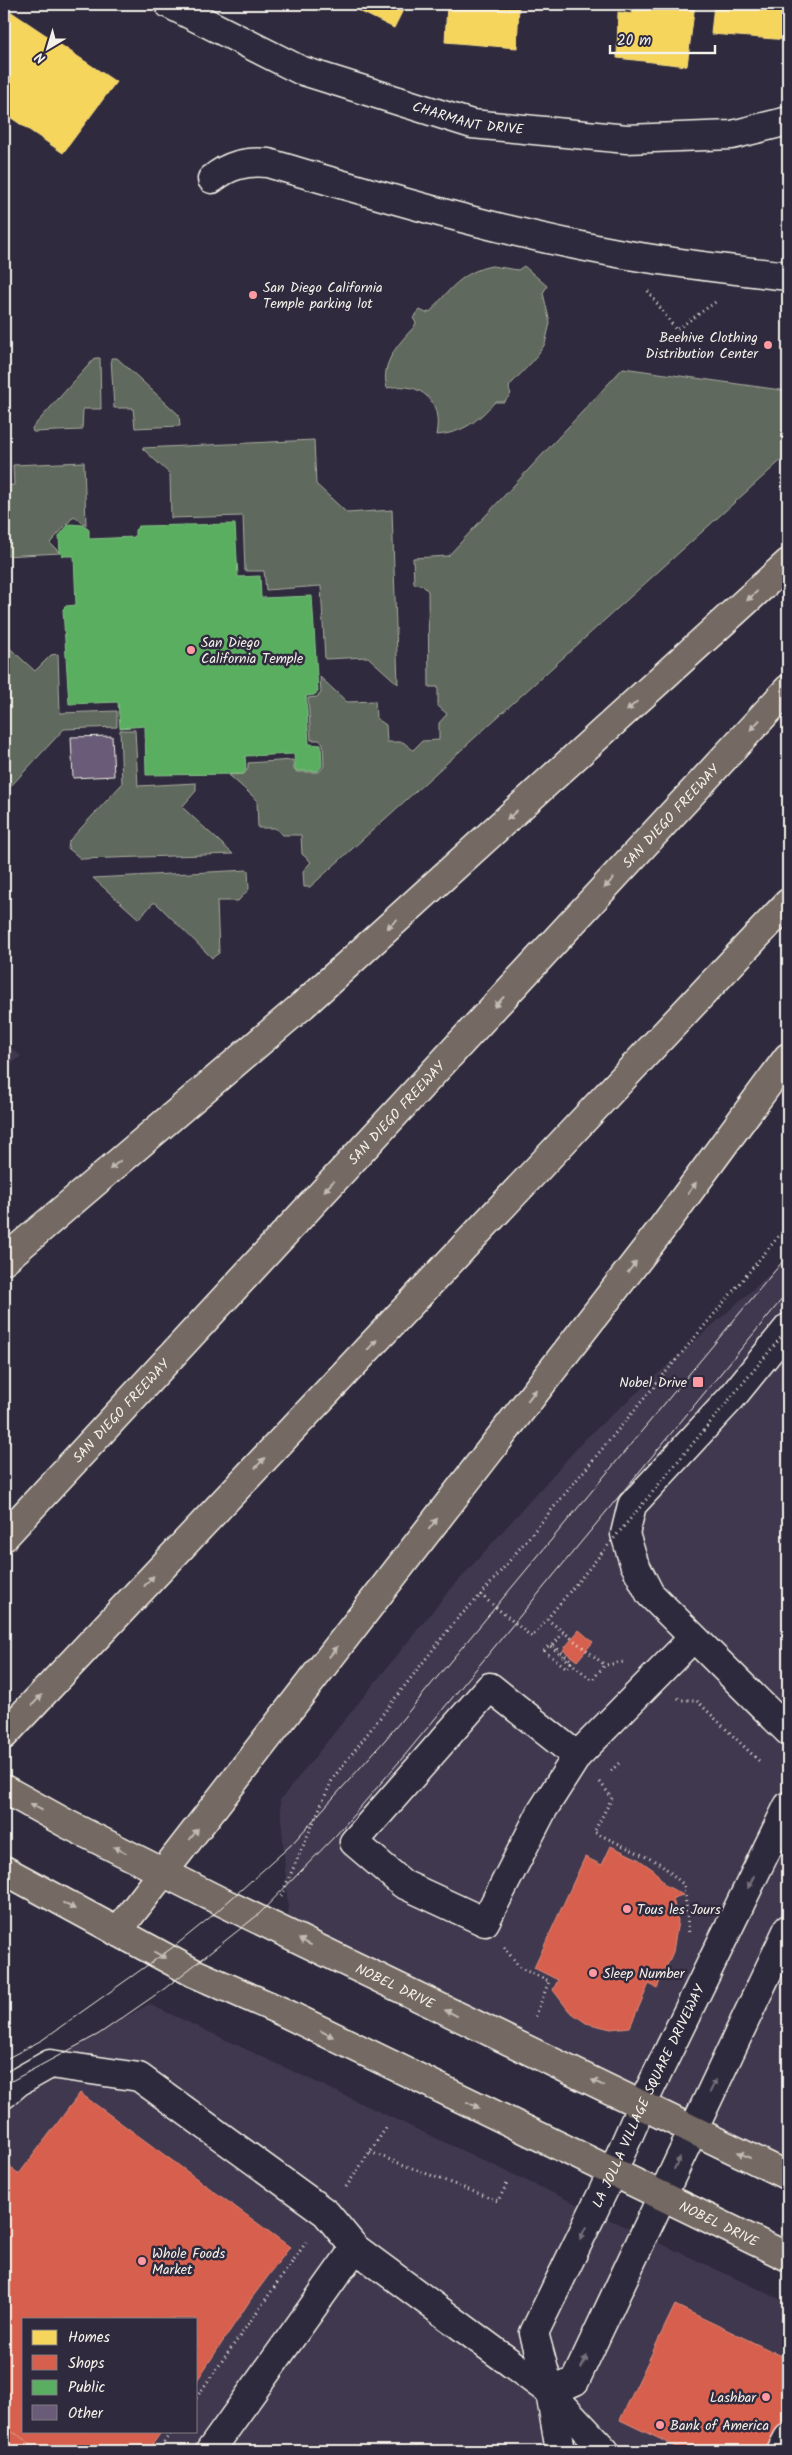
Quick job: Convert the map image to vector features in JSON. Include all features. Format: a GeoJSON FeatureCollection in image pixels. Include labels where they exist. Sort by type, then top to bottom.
{"type":"FeatureCollection","features":[{"type":"Feature","properties":{"kind":"main road"},"geometry":{"type":"LineString","coordinates":[[4,1260],[303,1005],[788,564]]}},
{"type":"Feature","properties":{"kind":"main road","name":"SAN DIEGO FREEWAY"},"geometry":{"type":"LineString","coordinates":[[4,1537],[788,690]]}},
{"type":"Feature","properties":{"kind":"main road"},"geometry":{"type":"LineString","coordinates":[[4,1735],[788,903]]}},
{"type":"Feature","properties":{"kind":"main road"},"geometry":{"type":"LineString","coordinates":[[117,1932],[663,1227],[788,1057]]}},
{"type":"Feature","properties":{"kind":"main road","name":"NOBEL DRIVE"},"geometry":{"type":"LineString","coordinates":[[4,1789],[69,1825],[163,1872],[692,2131],[788,2176]]}},
{"type":"Feature","properties":{"kind":"main road","name":"NOBEL DRIVE"},"geometry":{"type":"LineString","coordinates":[[15,1877],[194,1973],[284,2012],[788,2257]]}},
{"type":"Feature","properties":{"kind":"street","name":"CHARMANT DRIVE"},"geometry":{"type":"LineString","coordinates":[[168,4],[300,70],[472,124],[627,139],[732,135],[788,121]]}},
{"type":"Feature","properties":{"kind":"street"},"geometry":{"type":"LineString","coordinates":[[212,179],[228,168],[243,163],[268,163],[511,230],[622,254],[715,268],[788,276]]}},
{"type":"Feature","properties":{"kind":"street"},"geometry":{"type":"LineString","coordinates":[[788,1328],[733,1396],[632,1505],[625,1534],[634,1563],[650,1594],[788,1731]]}},
{"type":"Feature","properties":{"kind":"street"},"geometry":{"type":"LineString","coordinates":[[577,1756],[490,1687],[354,1842],[403,1884],[485,1922],[542,1811],[577,1756],[693,1638]]}},
{"type":"Feature","properties":{"kind":"street","name":"LA JOLLA VILLAGE SQUARE DRIVEWAY"},"geometry":{"type":"LineString","coordinates":[[560,2451],[550,2392],[534,2333],[612,2173],[642,2105],[788,1806]]}},
{"type":"Feature","properties":{"kind":"street"},"geometry":{"type":"LineString","coordinates":[[550,2392],[575,2381],[788,1929]]}},
{"type":"Feature","properties":{"kind":"street"},"geometry":{"type":"LineString","coordinates":[[4,2094],[18,2082],[50,2064],[139,2077],[326,2213],[355,2248],[550,2392],[605,2451]]}},
{"type":"Feature","properties":{"kind":"street"},"geometry":{"type":"LineString","coordinates":[[210,2451],[355,2248]]}},
{"type":"Feature","properties":{"kind":"street"},"geometry":{"type":"LineString","coordinates":[[781,2451],[788,2438]]}},
{"type":"Feature","properties":{"kind":"path"},"geometry":{"type":"LineString","coordinates":[[277,1905],[333,1778],[456,1620],[481,1595],[788,1225]]}},
{"type":"Feature","properties":{"kind":"path"},"geometry":{"type":"LineString","coordinates":[[481,1595],[532,1637],[788,1328]]}},
{"type":"Feature","properties":{"kind":"path"},"geometry":{"type":"LineString","coordinates":[[547,1619],[605,1664]]}},
{"type":"Feature","properties":{"kind":"path"},"geometry":{"type":"LineString","coordinates":[[564,1632],[553,1645],[572,1661],[567,1668],[544,1651],[549,1645],[569,1662],[576,1667],[592,1680],[605,1664],[630,1661]]}},
{"type":"Feature","properties":{"kind":"path"},"geometry":{"type":"LineString","coordinates":[[674,1694],[680,1700],[696,1700],[759,1761]]}},
{"type":"Feature","properties":{"kind":"path"},"geometry":{"type":"LineString","coordinates":[[610,1772],[621,1761]]}},
{"type":"Feature","properties":{"kind":"path"},"geometry":{"type":"LineString","coordinates":[[604,1778],[598,1784],[612,1798],[594,1832],[661,1864],[684,1885],[690,1939]]}},
{"type":"Feature","properties":{"kind":"path"},"geometry":{"type":"LineString","coordinates":[[485,1922],[520,1968],[550,1981],[533,2022]]}},
{"type":"Feature","properties":{"kind":"path"},"geometry":{"type":"LineString","coordinates":[[198,2395],[388,2125]]}},
{"type":"Feature","properties":{"kind":"path"},"geometry":{"type":"LineString","coordinates":[[370,2152],[498,2200],[508,2182]]}},
{"type":"Feature","properties":{"kind":"path"},"geometry":{"type":"LineString","coordinates":[[158,2451],[171,2432]]}},
{"type":"Feature","properties":{"kind":"shaded area"},"geometry":{"type":"Polygon","coordinates":[[[4,1042],[21,1056],[4,1070],[4,1042]]]}},
{"type":"Feature","properties":{"kind":"shaded area"},"geometry":{"type":"Polygon","coordinates":[[[788,1258],[788,2163],[289,1924],[280,1800],[444,1597],[586,1438],[788,1258]]]}},
{"type":"Feature","properties":{"kind":"shaded area"},"geometry":{"type":"Polygon","coordinates":[[[149,2004],[788,2303],[788,2451],[4,2451],[4,2087],[149,2004]]]}},
{"type":"Feature","properties":{"kind":"green space"},"geometry":{"type":"Polygon","coordinates":[[[492,266],[518,270],[524,266],[547,286],[543,293],[550,323],[545,344],[533,361],[510,385],[511,394],[504,402],[495,402],[476,420],[462,429],[436,435],[436,412],[433,403],[427,396],[410,388],[387,388],[386,370],[392,354],[414,327],[416,323],[413,318],[420,310],[426,313],[431,311],[457,282],[473,272],[492,266]]]}},
{"type":"Feature","properties":{"kind":"green space"},"geometry":{"type":"Polygon","coordinates":[[[95,358],[100,358],[101,409],[83,409],[82,430],[33,432],[32,428],[95,358]]]}},
{"type":"Feature","properties":{"kind":"green space"},"geometry":{"type":"Polygon","coordinates":[[[111,358],[117,358],[179,415],[180,426],[135,428],[133,408],[114,408],[111,358]]]}},
{"type":"Feature","properties":{"kind":"green space"},"geometry":{"type":"Polygon","coordinates":[[[623,368],[788,391],[788,454],[310,887],[304,887],[303,871],[311,862],[302,854],[301,835],[283,835],[275,828],[258,828],[257,800],[229,775],[244,774],[248,769],[248,763],[293,760],[294,770],[297,772],[319,772],[324,766],[323,743],[319,740],[311,740],[308,698],[317,697],[321,693],[320,677],[347,702],[375,701],[376,718],[386,725],[387,742],[403,742],[413,750],[422,741],[439,740],[439,723],[447,714],[438,706],[438,687],[429,687],[428,591],[422,585],[414,584],[413,558],[448,556],[623,368]]]}},
{"type":"Feature","properties":{"kind":"green space"},"geometry":{"type":"Polygon","coordinates":[[[314,440],[316,484],[347,513],[392,510],[398,684],[368,657],[325,659],[321,586],[266,590],[264,571],[245,571],[243,516],[171,518],[170,474],[142,448],[314,440]]]}},
{"type":"Feature","properties":{"kind":"green space"},"geometry":{"type":"Polygon","coordinates":[[[84,462],[86,525],[74,516],[50,543],[60,553],[4,556],[4,486],[14,485],[13,465],[84,462]]]}},
{"type":"Feature","properties":{"kind":"green space"},"geometry":{"type":"Polygon","coordinates":[[[4,643],[35,671],[51,655],[58,654],[60,713],[117,711],[117,727],[64,729],[10,787],[4,787],[4,643]]]}},
{"type":"Feature","properties":{"kind":"green space"},"geometry":{"type":"Polygon","coordinates":[[[120,730],[135,730],[138,786],[196,783],[196,791],[182,807],[233,854],[81,859],[68,848],[69,841],[122,784],[120,730]]]}},
{"type":"Feature","properties":{"kind":"green space"},"geometry":{"type":"Polygon","coordinates":[[[248,870],[249,889],[238,901],[217,901],[219,953],[212,958],[156,903],[153,903],[139,919],[93,878],[248,870]]]}},
{"type":"Feature","properties":{"kind":"building: Homes"},"geometry":{"type":"Polygon","coordinates":[[[345,4],[406,4],[394,28],[345,4]]]}},
{"type":"Feature","properties":{"kind":"building: Homes"},"geometry":{"type":"Polygon","coordinates":[[[447,4],[519,5],[517,48],[445,42],[447,4]]]}},
{"type":"Feature","properties":{"kind":"building: Homes"},"geometry":{"type":"Polygon","coordinates":[[[633,4],[695,4],[687,66],[617,58],[618,12],[632,14],[633,4]]]}},
{"type":"Feature","properties":{"kind":"building: Homes"},"geometry":{"type":"Polygon","coordinates":[[[714,4],[788,4],[788,40],[711,34],[714,4]]]}},
{"type":"Feature","properties":{"kind":"building: Homes"},"geometry":{"type":"Polygon","coordinates":[[[4,7],[116,82],[63,153],[4,113],[4,7]]]}},
{"type":"Feature","properties":{"kind":"building: Shops"},"geometry":{"type":"Polygon","coordinates":[[[579,1630],[593,1642],[577,1661],[563,1650],[579,1630]]]}},
{"type":"Feature","properties":{"kind":"building: Shops"},"geometry":{"type":"Polygon","coordinates":[[[611,1846],[638,1859],[655,1871],[665,1885],[683,1895],[673,1898],[678,1921],[673,1952],[657,1988],[649,1984],[630,2027],[611,2029],[586,2023],[569,2011],[553,1990],[558,1980],[534,1968],[585,1857],[602,1865],[611,1846]]]}},
{"type":"Feature","properties":{"kind":"building: Shops","name":"Whole Foods Market"},"geometry":{"type":"Polygon","coordinates":[[[80,2093],[290,2247],[251,2299],[198,2379],[198,2318],[22,2318],[22,2432],[161,2432],[148,2451],[40,2451],[4,2425],[4,2162],[19,2174],[80,2093]]]}},
{"type":"Feature","properties":{"kind":"building: Shops"},"geometry":{"type":"Polygon","coordinates":[[[675,2305],[788,2359],[788,2414],[771,2451],[685,2451],[620,2420],[675,2305]]]}},
{"type":"Feature","properties":{"kind":"building: Shops"},"geometry":{"type":"Polygon","coordinates":[[[4,2425],[40,2451],[4,2451],[4,2425]]]}},
{"type":"Feature","properties":{"kind":"building: Public","name":"San Diego California Temple"},"geometry":{"type":"Polygon","coordinates":[[[69,524],[83,525],[89,530],[89,539],[135,537],[135,530],[139,526],[235,524],[238,577],[260,576],[261,598],[312,596],[318,692],[314,695],[306,696],[309,744],[321,745],[322,766],[318,771],[297,771],[295,769],[294,754],[245,756],[246,770],[243,774],[146,775],[145,726],[120,728],[118,702],[69,704],[63,609],[66,606],[76,605],[74,556],[63,556],[60,553],[59,536],[69,524]]]}},
{"type":"Feature","properties":{"kind":"building: Other"},"geometry":{"type":"Polygon","coordinates":[[[112,736],[114,776],[73,778],[71,737],[112,736]]]}},
{"type":"Feature","properties":{"kind":"tram line"},"geometry":{"type":"LineString","coordinates":[[4,2060],[42,2040],[176,1945],[213,1915],[291,1845],[385,1740],[788,1255]]}},
{"type":"Feature","properties":{"kind":"tram line"},"geometry":{"type":"LineString","coordinates":[[4,2085],[99,2034],[164,1989],[259,1914],[337,1834],[405,1755],[788,1292]]}},
{"type":"Feature","properties":{"kind":"place","name":"San Diego California Temple parking lot"},"geometry":{"type":"Point","coordinates":[253,295]}},
{"type":"Feature","properties":{"kind":"place","name":"Beehive Clothing Distribution Center"},"geometry":{"type":"Point","coordinates":[768,345]}},
{"type":"Feature","properties":{"kind":"place","name":"San Diego California Temple"},"geometry":{"type":"Point","coordinates":[191,650]}},
{"type":"Feature","properties":{"kind":"place","name":"Nobel Drive"},"geometry":{"type":"Point","coordinates":[698,1382]}},
{"type":"Feature","properties":{"kind":"place","name":"Tous les Jours"},"geometry":{"type":"Point","coordinates":[627,1909]}},
{"type":"Feature","properties":{"kind":"place","name":"Sleep Number"},"geometry":{"type":"Point","coordinates":[593,1973]}},
{"type":"Feature","properties":{"kind":"place","name":"Whole Foods Market"},"geometry":{"type":"Point","coordinates":[142,2261]}},
{"type":"Feature","properties":{"kind":"place","name":"Lashbar"},"geometry":{"type":"Point","coordinates":[766,2397]}},
{"type":"Feature","properties":{"kind":"place","name":"Bank of America"},"geometry":{"type":"Point","coordinates":[660,2425]}}]}
